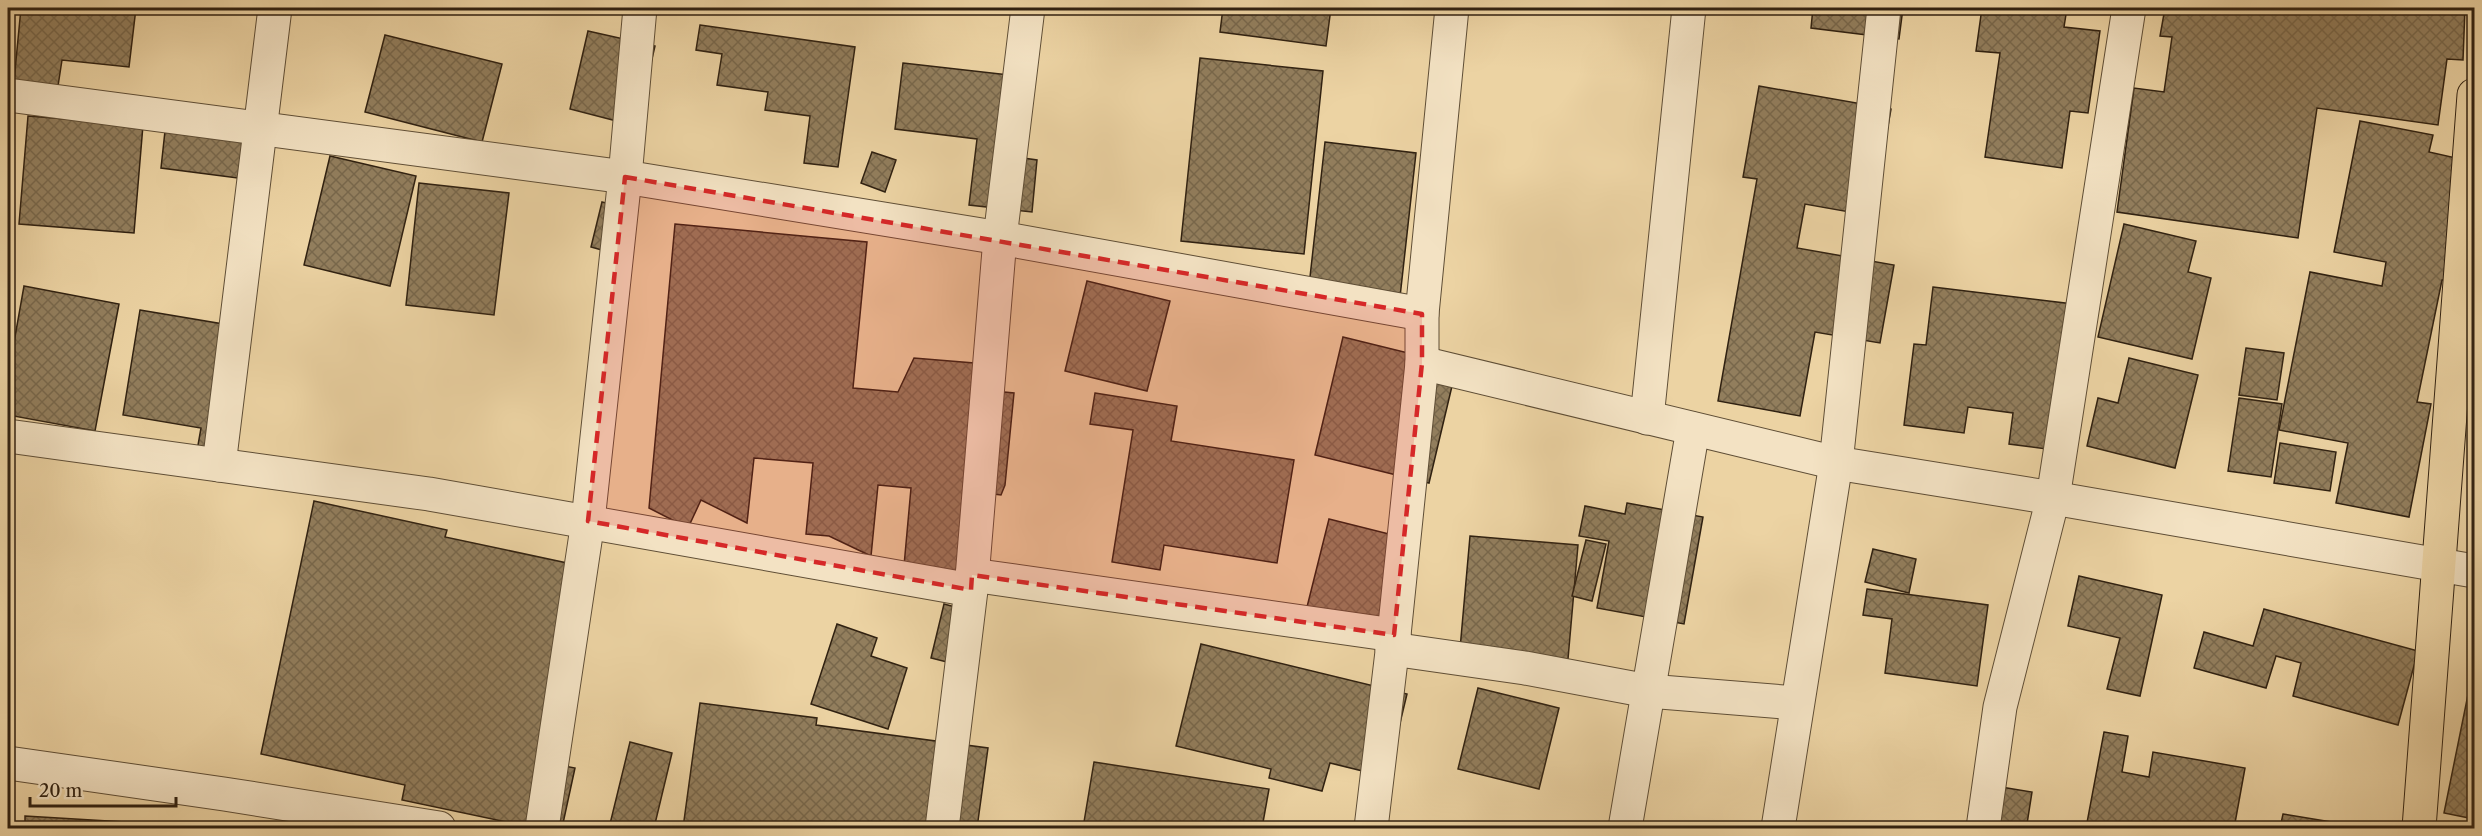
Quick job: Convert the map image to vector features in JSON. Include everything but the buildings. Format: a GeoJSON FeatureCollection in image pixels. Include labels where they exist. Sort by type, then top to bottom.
{"type":"FeatureCollection","features":[{"type":"Feature","properties":{"kind":"main road"},"geometry":{"type":"LineString","coordinates":[[2419,828],[2475,95]]}},
{"type":"Feature","properties":{"kind":"street"},"geometry":{"type":"LineString","coordinates":[[219,465],[274,8]]}},
{"type":"Feature","properties":{"kind":"street"},"geometry":{"type":"LineString","coordinates":[[542,828],[588,521],[625,177],[640,8]]}},
{"type":"Feature","properties":{"kind":"street"},"geometry":{"type":"LineString","coordinates":[[942,828],[972,583],[1000,238],[1028,8]]}},
{"type":"Feature","properties":{"kind":"street"},"geometry":{"type":"LineString","coordinates":[[1371,828],[1422,363],[1422,314],[1452,8]]}},
{"type":"Feature","properties":{"kind":"street"},"geometry":{"type":"LineString","coordinates":[[1647,418],[1689,8]]}},
{"type":"Feature","properties":{"kind":"street"},"geometry":{"type":"LineString","coordinates":[[1778,828],[1836,464],[1884,8]]}},
{"type":"Feature","properties":{"kind":"street"},"geometry":{"type":"LineString","coordinates":[[1983,828],[2000,707],[2053,498],[2128,8]]}},
{"type":"Feature","properties":{"kind":"street"},"geometry":{"type":"LineString","coordinates":[[8,95],[625,177],[1000,238],[1422,314]]}},
{"type":"Feature","properties":{"kind":"street"},"geometry":{"type":"LineString","coordinates":[[1422,363],[1836,464],[2053,498],[2475,571]]}},
{"type":"Feature","properties":{"kind":"street"},"geometry":{"type":"LineString","coordinates":[[1625,828],[1693,429]]}},
{"type":"Feature","properties":{"kind":"street"},"geometry":{"type":"LineString","coordinates":[[8,436],[429,494],[972,583],[1393,642],[1648,691],[1797,703]]}},
{"type":"Feature","properties":{"kind":"street"},"geometry":{"type":"LineString","coordinates":[[8,763],[439,828]]}},
{"type":"Feature","properties":{"kind":"highlighted area"},"geometry":{"type":"Polygon","coordinates":[[[625,177],[1422,314],[1422,363],[1394,635],[972,575],[971,590],[588,521],[625,177]]]}}]}
